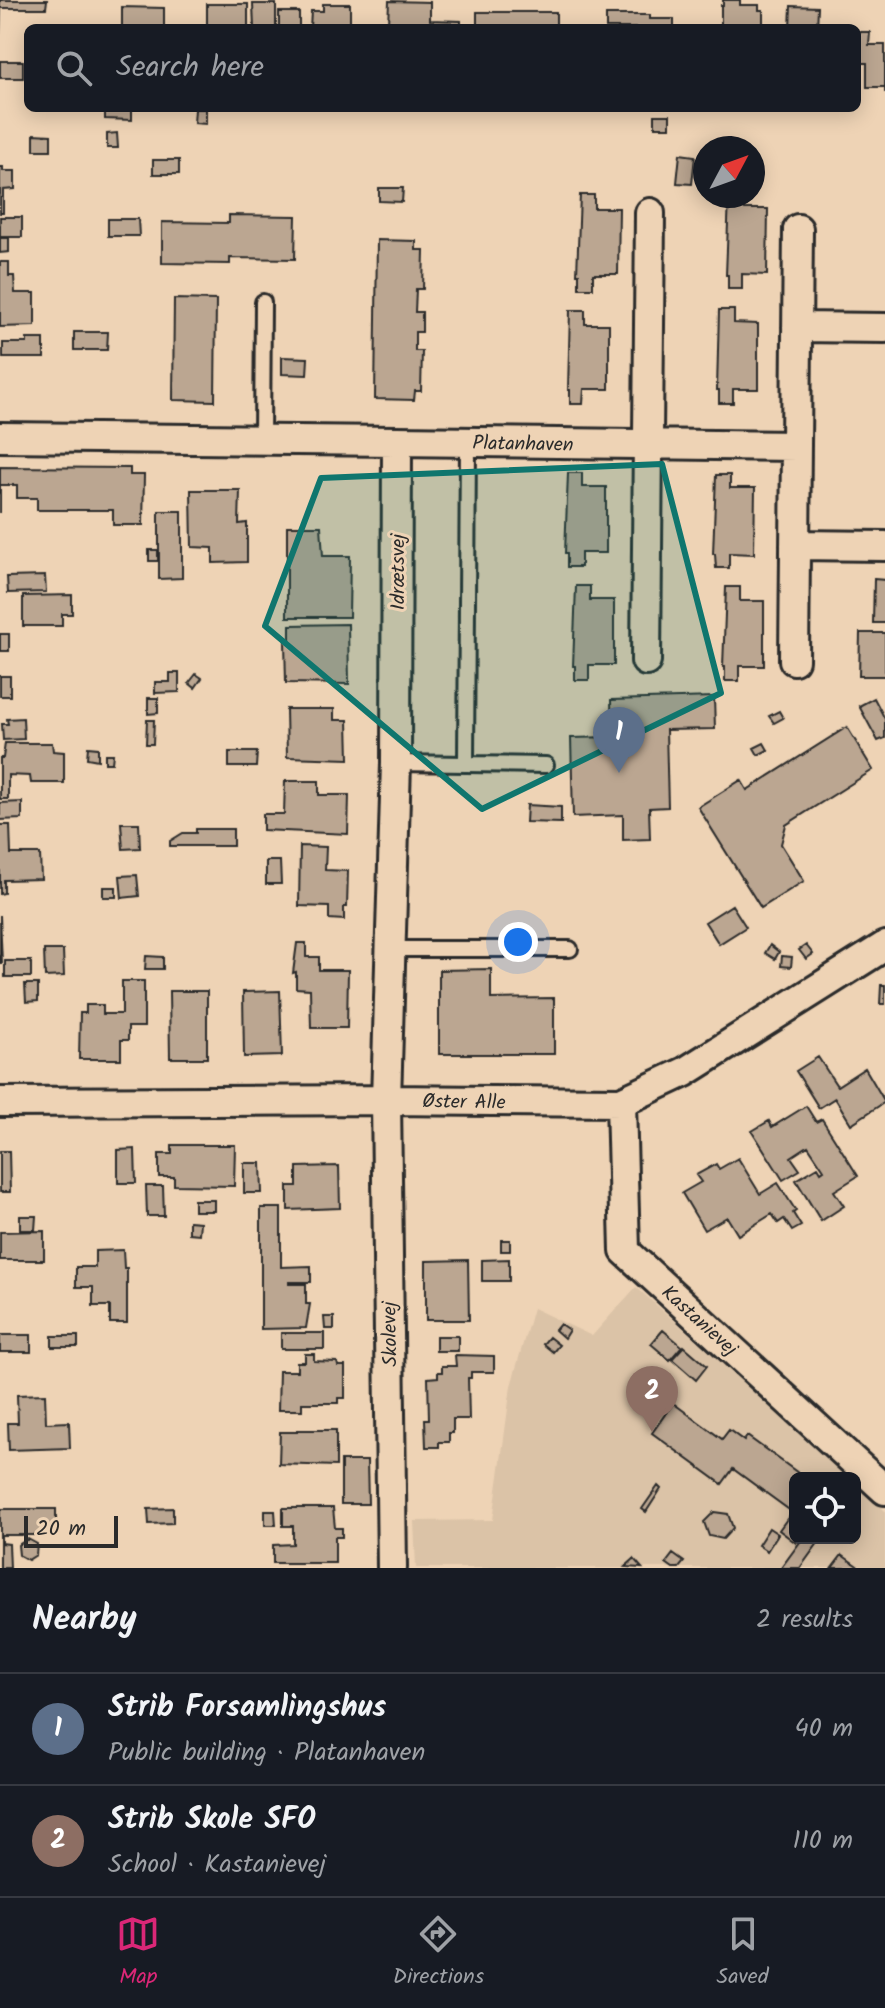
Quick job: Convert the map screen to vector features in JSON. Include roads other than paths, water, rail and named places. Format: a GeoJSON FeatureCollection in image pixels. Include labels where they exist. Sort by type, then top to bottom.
{"type":"FeatureCollection","features":[{"type":"Feature","properties":{"kind":"street"},"geometry":{"type":"LineString","coordinates":[[646,661],[650,213]]}},
{"type":"Feature","properties":{"kind":"street"},"geometry":{"type":"LineString","coordinates":[[794,660],[798,229]]}},
{"type":"Feature","properties":{"kind":"street"},"geometry":{"type":"LineString","coordinates":[[797,327],[885,328]]}},
{"type":"Feature","properties":{"kind":"street"},"geometry":{"type":"LineString","coordinates":[[0,437],[397,441]]}},
{"type":"Feature","properties":{"kind":"street","name":"Platanhaven"},"geometry":{"type":"LineString","coordinates":[[397,441],[796,446]]}},
{"type":"Feature","properties":{"kind":"street","name":"Idrætsvej"},"geometry":{"type":"LineString","coordinates":[[386,1100],[396,763],[397,441]]}},
{"type":"Feature","properties":{"kind":"street"},"geometry":{"type":"LineString","coordinates":[[795,545],[885,546]]}},
{"type":"Feature","properties":{"kind":"street","name":"Øster Alle"},"geometry":{"type":"LineString","coordinates":[[0,1102],[621,1102],[685,1072],[885,946]]}},
{"type":"Feature","properties":{"kind":"street","name":"Skolevej"},"geometry":{"type":"LineString","coordinates":[[386,1100],[392,1568]]}},
{"type":"Feature","properties":{"kind":"street","name":"Kastanievej"},"geometry":{"type":"LineString","coordinates":[[621,1102],[625,1251],[885,1490]]}},
{"type":"Feature","properties":{"kind":"lane"},"geometry":{"type":"LineString","coordinates":[[262,440],[263,302]]}},
{"type":"Feature","properties":{"kind":"lane"},"geometry":{"type":"LineString","coordinates":[[466,764],[468,442]]}},
{"type":"Feature","properties":{"kind":"lane"},"geometry":{"type":"LineString","coordinates":[[396,763],[546,765]]}},
{"type":"Feature","properties":{"kind":"lane"},"geometry":{"type":"LineString","coordinates":[[390,949],[570,949]]}},
{"type":"Feature","properties":{"kind":"place","name":"Strib Forsamlingshus"},"geometry":{"type":"Point","coordinates":[619,773]}},
{"type":"Feature","properties":{"kind":"place","name":"Strib Skole SFO"},"geometry":{"type":"Point","coordinates":[652,1432]}}]}
